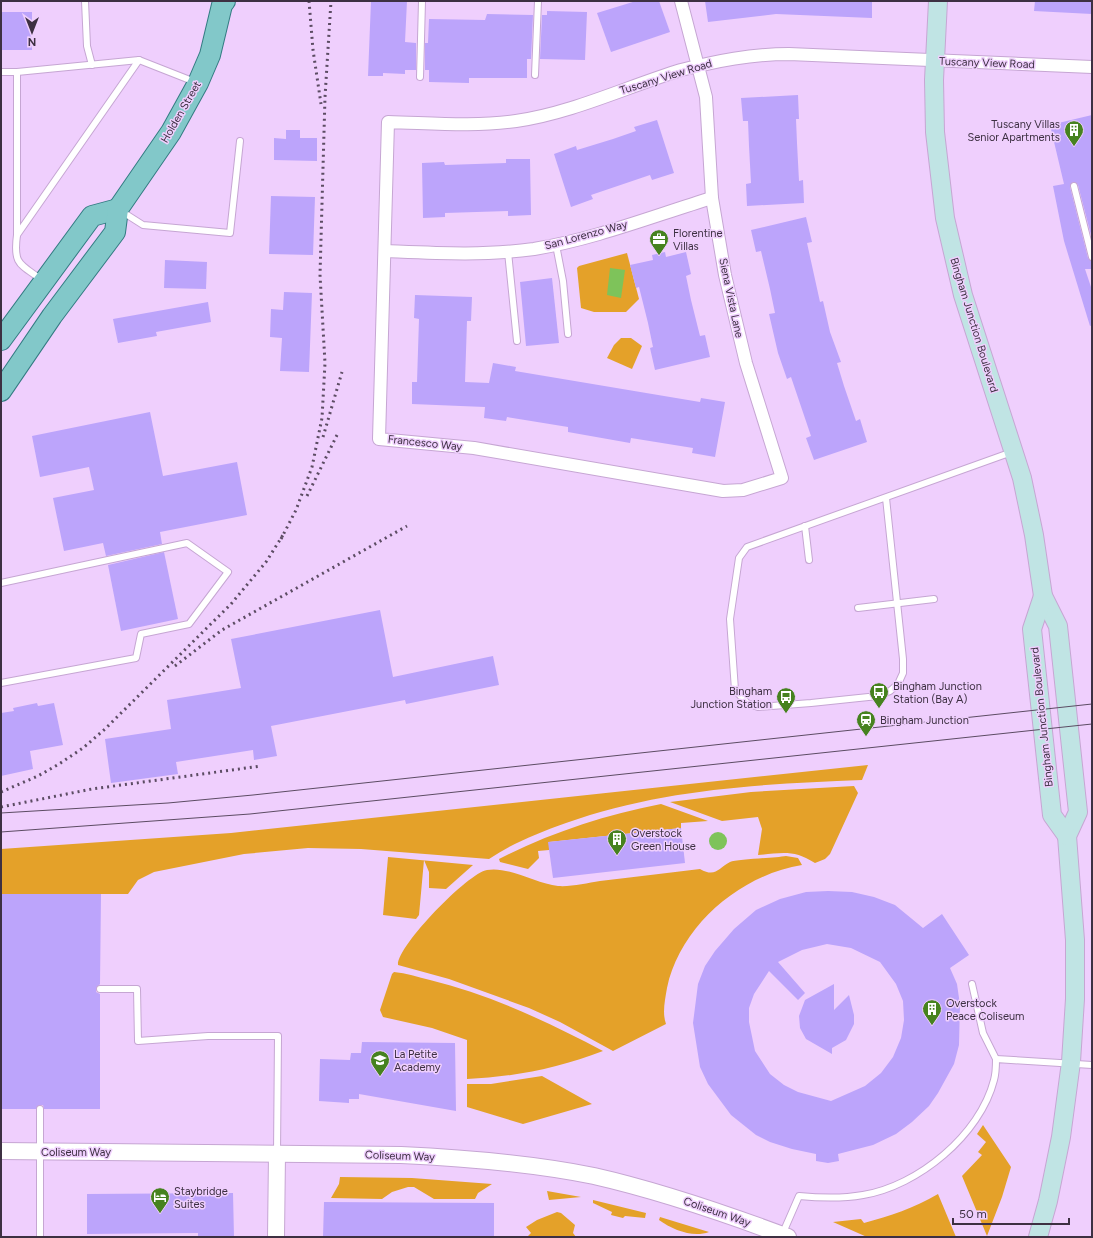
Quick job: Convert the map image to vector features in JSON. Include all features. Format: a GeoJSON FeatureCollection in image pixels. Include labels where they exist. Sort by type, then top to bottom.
{"type":"FeatureCollection","features":[{"type":"Feature","properties":{"kind":"main road","name":"Bingham Junction Boulevard"},"geometry":{"type":"LineString","coordinates":[[938,1],[935,61],[936,152],[941,194],[950,242],[971,321],[1015,452],[1028,506],[1043,596],[1058,626],[1078,812],[1067,836],[1075,940],[1075,999],[1071,1062],[1061,1137],[1048,1201],[1038,1237]]}},
{"type":"Feature","properties":{"kind":"main road","name":"Holden Street"},"geometry":{"type":"LineString","coordinates":[[1,391],[52,316],[115,232],[118,209],[171,132],[198,83],[210,55],[222,2]]}},
{"type":"Feature","properties":{"kind":"main road"},"geometry":{"type":"LineString","coordinates":[[1,340],[92,216],[118,209]]}},
{"type":"Feature","properties":{"kind":"main road","name":"Bingham Junction Boulevard"},"geometry":{"type":"LineString","coordinates":[[1043,596],[1032,629],[1052,816],[1067,836]]}},
{"type":"Feature","properties":{"kind":"street","name":"Siena Vista Lane"},"geometry":{"type":"LineString","coordinates":[[681,1],[708,110],[712,198],[725,275],[746,363],[782,478]]}},
{"type":"Feature","properties":{"kind":"street","name":"Tuscany View Road"},"geometry":{"type":"LineString","coordinates":[[388,122],[468,124],[516,121],[560,111],[660,76],[698,66],[736,58],[771,54],[1092,67]]}},
{"type":"Feature","properties":{"kind":"street","name":"Francesco Way"},"geometry":{"type":"LineString","coordinates":[[388,122],[379,439],[474,448],[723,491],[743,490],[782,478]]}},
{"type":"Feature","properties":{"kind":"street","name":"San Lorenzo Way"},"geometry":{"type":"LineString","coordinates":[[385,251],[460,254],[508,252],[556,245],[599,234],[712,198]]}},
{"type":"Feature","properties":{"kind":"street","name":"Coliseum Way"},"geometry":{"type":"LineString","coordinates":[[1,1151],[401,1155],[464,1158],[554,1169],[593,1176],[658,1192],[785,1236]]}},
{"type":"Feature","properties":{"kind":"street"},"geometry":{"type":"LineString","coordinates":[[276,1237],[277,1154]]}},
{"type":"Feature","properties":{"kind":"lane"},"geometry":{"type":"LineString","coordinates":[[85,1],[87,46],[92,65]]}},
{"type":"Feature","properties":{"kind":"lane"},"geometry":{"type":"LineString","coordinates":[[420,77],[422,1]]}},
{"type":"Feature","properties":{"kind":"lane"},"geometry":{"type":"LineString","coordinates":[[535,75],[538,1]]}},
{"type":"Feature","properties":{"kind":"lane"},"geometry":{"type":"LineString","coordinates":[[17,236],[139,60]]}},
{"type":"Feature","properties":{"kind":"lane"},"geometry":{"type":"LineString","coordinates":[[1,72],[17,72],[139,60],[198,83]]}},
{"type":"Feature","properties":{"kind":"lane"},"geometry":{"type":"LineString","coordinates":[[17,72],[17,236],[15,251],[18,262],[44,281]]}},
{"type":"Feature","properties":{"kind":"lane"},"geometry":{"type":"LineString","coordinates":[[118,209],[143,225],[230,233],[240,141]]}},
{"type":"Feature","properties":{"kind":"lane"},"geometry":{"type":"LineString","coordinates":[[1074,186],[1092,257]]}},
{"type":"Feature","properties":{"kind":"lane"},"geometry":{"type":"LineString","coordinates":[[556,245],[563,281],[568,334]]}},
{"type":"Feature","properties":{"kind":"lane"},"geometry":{"type":"LineString","coordinates":[[508,252],[517,341]]}},
{"type":"Feature","properties":{"kind":"lane"},"geometry":{"type":"LineString","coordinates":[[886,498],[903,659],[903,673],[898,684],[890,691],[878,696],[811,704],[758,707],[747,703],[735,690],[730,620],[738,558],[746,547],[1015,452]]}},
{"type":"Feature","properties":{"kind":"lane"},"geometry":{"type":"LineString","coordinates":[[805,526],[809,560]]}},
{"type":"Feature","properties":{"kind":"lane"},"geometry":{"type":"LineString","coordinates":[[1,583],[187,543],[228,572],[189,624],[141,634],[136,658],[1,682]]}},
{"type":"Feature","properties":{"kind":"lane"},"geometry":{"type":"LineString","coordinates":[[858,608],[934,599]]}},
{"type":"Feature","properties":{"kind":"lane"},"geometry":{"type":"LineString","coordinates":[[785,1236],[799,1196],[842,1198],[871,1193],[900,1183],[940,1158],[965,1133],[985,1102],[994,1080],[996,1059],[983,1033],[972,984]]}},
{"type":"Feature","properties":{"kind":"lane"},"geometry":{"type":"LineString","coordinates":[[100,989],[137,989],[138,1041],[208,1036],[278,1036],[277,1154]]}},
{"type":"Feature","properties":{"kind":"lane"},"geometry":{"type":"LineString","coordinates":[[996,1059],[1071,1062],[1092,1065]]}},
{"type":"Feature","properties":{"kind":"lane"},"geometry":{"type":"LineString","coordinates":[[40,1109],[40,1237]]}},
{"type":"Feature","properties":{"kind":"shaded area"},"geometry":{"type":"Polygon","coordinates":[[[627,253],[639,299],[626,312],[594,312],[581,308],[577,268],[579,266],[627,253]]]}},
{"type":"Feature","properties":{"kind":"shaded area"},"geometry":{"type":"Polygon","coordinates":[[[610,268],[625,270],[621,298],[607,295],[610,268]]]}},
{"type":"Feature","properties":{"kind":"shaded area"},"geometry":{"type":"Polygon","coordinates":[[[621,338],[631,338],[642,346],[632,369],[607,358],[614,345],[621,338]]]}},
{"type":"Feature","properties":{"kind":"shaded area"},"geometry":{"type":"Polygon","coordinates":[[[868,765],[862,780],[749,786],[712,790],[638,802],[566,823],[517,843],[489,859],[361,849],[308,848],[244,854],[154,872],[138,880],[128,894],[1,894],[1,849],[231,833],[868,765]]]}},
{"type":"Feature","properties":{"kind":"shaded area"},"geometry":{"type":"Polygon","coordinates":[[[854,786],[858,793],[830,854],[825,859],[815,863],[800,856],[787,853],[758,855],[762,829],[758,817],[722,821],[670,802],[751,792],[854,786]]]}},
{"type":"Feature","properties":{"kind":"shaded area"},"geometry":{"type":"Polygon","coordinates":[[[661,804],[708,821],[681,823],[681,828],[549,842],[549,850],[538,851],[539,858],[528,869],[500,862],[499,859],[558,833],[598,819],[661,804]]]}},
{"type":"Feature","properties":{"kind":"shaded area"},"geometry":{"type":"Polygon","coordinates":[[[718,832],[724,835],[727,841],[724,847],[718,850],[712,847],[709,841],[712,835],[718,832]]]}},
{"type":"Feature","properties":{"kind":"shaded area"},"geometry":{"type":"Polygon","coordinates":[[[786,856],[798,858],[802,865],[779,871],[757,880],[735,892],[716,907],[699,924],[685,944],[674,965],[667,988],[665,1002],[664,1011],[666,1024],[613,1051],[560,1022],[529,1008],[449,979],[398,965],[401,956],[409,943],[435,912],[465,883],[487,870],[495,869],[550,885],[568,886],[700,869],[710,873],[734,861],[786,856]]]}},
{"type":"Feature","properties":{"kind":"shaded area"},"geometry":{"type":"Polygon","coordinates":[[[388,857],[424,860],[419,915],[416,919],[383,915],[388,857]]]}},
{"type":"Feature","properties":{"kind":"shaded area"},"geometry":{"type":"Polygon","coordinates":[[[424,860],[473,865],[446,889],[429,888],[429,872],[424,860]]]}},
{"type":"Feature","properties":{"kind":"shaded area"},"geometry":{"type":"Polygon","coordinates":[[[394,972],[412,975],[453,986],[497,1001],[519,1010],[603,1051],[536,1071],[467,1079],[467,1040],[432,1028],[383,1017],[380,1010],[394,972]]]}},
{"type":"Feature","properties":{"kind":"shaded area"},"geometry":{"type":"Polygon","coordinates":[[[542,1076],[592,1104],[523,1124],[467,1107],[467,1084],[491,1084],[542,1076]]]}},
{"type":"Feature","properties":{"kind":"shaded area"},"geometry":{"type":"Polygon","coordinates":[[[983,1125],[1011,1167],[1002,1197],[987,1236],[962,1176],[982,1155],[978,1152],[986,1142],[977,1134],[983,1125]]]}},
{"type":"Feature","properties":{"kind":"shaded area"},"geometry":{"type":"Polygon","coordinates":[[[340,1177],[412,1178],[492,1184],[478,1193],[475,1199],[434,1199],[414,1187],[408,1187],[392,1192],[382,1199],[331,1198],[339,1184],[340,1177]]]}},
{"type":"Feature","properties":{"kind":"shaded area"},"geometry":{"type":"Polygon","coordinates":[[[547,1191],[581,1197],[549,1200],[547,1191]]]}},
{"type":"Feature","properties":{"kind":"shaded area"},"geometry":{"type":"Polygon","coordinates":[[[938,1194],[956,1237],[867,1237],[833,1222],[861,1219],[864,1223],[902,1211],[938,1194]]]}},
{"type":"Feature","properties":{"kind":"shaded area"},"geometry":{"type":"Polygon","coordinates":[[[593,1200],[646,1213],[645,1218],[625,1216],[623,1218],[611,1215],[612,1212],[593,1203],[593,1200]]]}},
{"type":"Feature","properties":{"kind":"shaded area"},"geometry":{"type":"Polygon","coordinates":[[[557,1212],[561,1213],[575,1225],[573,1233],[576,1237],[527,1237],[531,1233],[526,1227],[537,1220],[557,1212]]]}},
{"type":"Feature","properties":{"kind":"shaded area"},"geometry":{"type":"Polygon","coordinates":[[[660,1217],[709,1232],[696,1234],[683,1232],[665,1224],[659,1220],[660,1217]]]}},
{"type":"Feature","properties":{"kind":"building"},"geometry":{"type":"Polygon","coordinates":[[[371,1],[407,1],[405,42],[416,43],[416,70],[405,70],[405,74],[383,73],[383,76],[368,76],[371,1]]]}},
{"type":"Feature","properties":{"kind":"building"},"geometry":{"type":"Polygon","coordinates":[[[636,1],[659,1],[670,32],[611,52],[597,13],[636,1]]]}},
{"type":"Feature","properties":{"kind":"building"},"geometry":{"type":"Polygon","coordinates":[[[705,1],[872,1],[872,18],[776,14],[708,22],[705,1]]]}},
{"type":"Feature","properties":{"kind":"building"},"geometry":{"type":"Polygon","coordinates":[[[1035,1],[1092,1],[1092,14],[1034,11],[1035,1]]]}},
{"type":"Feature","properties":{"kind":"building"},"geometry":{"type":"Polygon","coordinates":[[[547,11],[587,12],[585,60],[540,59],[542,15],[547,15],[547,11]]]}},
{"type":"Feature","properties":{"kind":"building"},"geometry":{"type":"Polygon","coordinates":[[[1,12],[32,12],[32,50],[1,50],[1,12]]]}},
{"type":"Feature","properties":{"kind":"building"},"geometry":{"type":"Polygon","coordinates":[[[487,14],[533,15],[531,59],[527,59],[527,78],[469,78],[469,83],[429,82],[429,70],[425,70],[425,43],[428,43],[429,19],[485,20],[487,14]]]}},
{"type":"Feature","properties":{"kind":"building"},"geometry":{"type":"Polygon","coordinates":[[[798,95],[799,119],[796,119],[799,181],[803,180],[804,203],[747,206],[746,184],[751,183],[748,121],[743,121],[741,98],[798,95]]]}},
{"type":"Feature","properties":{"kind":"building"},"geometry":{"type":"Polygon","coordinates":[[[1092,115],[1092,239],[1078,185],[1073,182],[1070,187],[1088,258],[1092,261],[1092,269],[1085,269],[1092,290],[1092,325],[1090,326],[1064,241],[1053,186],[1064,184],[1050,125],[1092,115]]]}},
{"type":"Feature","properties":{"kind":"building"},"geometry":{"type":"Polygon","coordinates":[[[657,120],[674,173],[652,180],[650,175],[591,195],[593,199],[571,207],[554,154],[576,146],[577,150],[613,139],[636,131],[634,127],[657,120]]]}},
{"type":"Feature","properties":{"kind":"building"},"geometry":{"type":"Polygon","coordinates":[[[286,130],[300,130],[300,138],[317,138],[317,161],[274,160],[274,138],[286,139],[286,130]]]}},
{"type":"Feature","properties":{"kind":"building"},"geometry":{"type":"Polygon","coordinates":[[[506,159],[530,159],[531,215],[508,216],[508,211],[445,213],[445,217],[423,218],[422,163],[444,162],[445,165],[506,163],[506,159]]]}},
{"type":"Feature","properties":{"kind":"building"},"geometry":{"type":"Polygon","coordinates":[[[271,196],[315,197],[313,255],[269,254],[271,196]]]}},
{"type":"Feature","properties":{"kind":"building"},"geometry":{"type":"Polygon","coordinates":[[[806,217],[812,242],[807,243],[820,302],[823,301],[830,332],[841,362],[837,363],[844,386],[856,421],[860,419],[867,442],[814,460],[806,438],[811,436],[791,377],[787,379],[778,353],[769,314],[775,313],[770,289],[761,251],[756,252],[751,230],[806,217]]]}},
{"type":"Feature","properties":{"kind":"building"},"geometry":{"type":"Polygon","coordinates":[[[665,252],[666,257],[686,252],[691,274],[686,276],[691,300],[700,336],[705,335],[710,357],[655,370],[650,348],[653,347],[648,323],[639,287],[636,288],[630,265],[653,260],[652,255],[665,252]]]}},
{"type":"Feature","properties":{"kind":"building"},"geometry":{"type":"Polygon","coordinates":[[[165,260],[207,262],[206,289],[164,288],[165,260]]]}},
{"type":"Feature","properties":{"kind":"building"},"geometry":{"type":"Polygon","coordinates":[[[552,278],[559,343],[526,346],[520,282],[552,278]]]}},
{"type":"Feature","properties":{"kind":"building"},"geometry":{"type":"Polygon","coordinates":[[[284,292],[312,293],[309,372],[280,371],[282,338],[270,337],[271,309],[283,310],[284,292]]]}},
{"type":"Feature","properties":{"kind":"building"},"geometry":{"type":"Polygon","coordinates":[[[415,295],[472,297],[471,321],[467,321],[465,382],[489,383],[493,363],[516,367],[515,371],[700,402],[701,398],[725,402],[715,457],[692,453],[693,448],[631,438],[630,443],[568,432],[568,427],[507,417],[506,421],[484,418],[485,407],[412,404],[412,382],[417,382],[419,319],[414,318],[415,295]]]}},
{"type":"Feature","properties":{"kind":"building"},"geometry":{"type":"Polygon","coordinates":[[[208,302],[211,322],[156,332],[157,336],[118,343],[113,319],[208,302]]]}},
{"type":"Feature","properties":{"kind":"building"},"geometry":{"type":"Polygon","coordinates":[[[150,412],[163,476],[237,462],[247,515],[160,532],[162,544],[106,556],[103,543],[64,551],[53,498],[94,490],[89,467],[40,477],[32,436],[150,412]]]}},
{"type":"Feature","properties":{"kind":"building"},"geometry":{"type":"Polygon","coordinates":[[[164,552],[178,619],[121,631],[108,565],[164,552]]]}},
{"type":"Feature","properties":{"kind":"building"},"geometry":{"type":"Polygon","coordinates":[[[380,610],[393,677],[493,656],[499,685],[406,704],[405,700],[271,726],[277,756],[254,760],[253,750],[176,762],[178,774],[111,783],[105,739],[171,729],[167,700],[241,688],[231,639],[380,610]]]}},
{"type":"Feature","properties":{"kind":"building"},"geometry":{"type":"Polygon","coordinates":[[[37,703],[38,706],[54,703],[63,745],[30,751],[33,769],[1,776],[1,713],[14,711],[13,708],[37,703]]]}},
{"type":"Feature","properties":{"kind":"building","name":"Overstock Green House"},"geometry":{"type":"Polygon","coordinates":[[[681,828],[685,863],[553,878],[548,842],[681,828]]]}},
{"type":"Feature","properties":{"kind":"building","name":"Overstock Peace Coliseum"},"geometry":{"type":"Polygon","coordinates":[[[806,892],[852,892],[874,897],[895,905],[923,928],[942,914],[969,955],[950,968],[957,984],[960,1005],[959,1045],[954,1064],[938,1093],[929,1106],[912,1122],[896,1134],[873,1145],[838,1154],[839,1161],[828,1163],[816,1161],[816,1154],[792,1149],[770,1142],[756,1135],[731,1115],[708,1084],[700,1067],[693,1023],[698,984],[705,966],[715,951],[734,929],[756,910],[780,899],[806,892]],[[827,944],[802,950],[778,962],[805,993],[798,1000],[769,971],[754,994],[749,1008],[749,1022],[755,1051],[770,1074],[784,1085],[798,1092],[831,1101],[865,1086],[881,1073],[893,1057],[901,1038],[904,1020],[903,1001],[896,984],[880,962],[851,948],[827,944]]]}},
{"type":"Feature","properties":{"kind":"building"},"geometry":{"type":"Polygon","coordinates":[[[1,894],[101,894],[100,984],[96,989],[96,992],[100,994],[100,1109],[44,1109],[43,1105],[40,1105],[36,1109],[1,1109],[1,894]]]}},
{"type":"Feature","properties":{"kind":"building"},"geometry":{"type":"Polygon","coordinates":[[[834,984],[834,1010],[849,995],[854,1015],[854,1024],[846,1040],[832,1048],[832,1054],[806,1039],[800,1028],[799,1016],[805,1000],[834,984]]]}},
{"type":"Feature","properties":{"kind":"building"},"geometry":{"type":"Polygon","coordinates":[[[362,1042],[455,1043],[456,1111],[359,1094],[359,1099],[349,1099],[349,1103],[319,1101],[320,1059],[350,1060],[351,1053],[361,1053],[362,1042]]]}},
{"type":"Feature","properties":{"kind":"building","name":"Staybridge Suites"},"geometry":{"type":"Polygon","coordinates":[[[233,1193],[234,1237],[198,1237],[198,1233],[87,1234],[87,1194],[233,1193]]]}},
{"type":"Feature","properties":{"kind":"building"},"geometry":{"type":"Polygon","coordinates":[[[324,1202],[494,1203],[494,1237],[323,1237],[324,1202]]]}},
{"type":"Feature","properties":{"kind":"tram line"},"geometry":{"type":"LineString","coordinates":[[1,813],[168,803],[253,795],[1092,704]]}},
{"type":"Feature","properties":{"kind":"tram line"},"geometry":{"type":"LineString","coordinates":[[1,832],[250,814],[1092,724]]}},
{"type":"Feature","properties":{"kind":"railway"},"geometry":{"type":"LineString","coordinates":[[309,1],[313,50],[321,104]]}},
{"type":"Feature","properties":{"kind":"railway"},"geometry":{"type":"LineString","coordinates":[[281,539],[296,510],[312,467],[322,418],[325,363],[320,275],[325,97],[331,1]]}},
{"type":"Feature","properties":{"kind":"railway"},"geometry":{"type":"LineString","coordinates":[[323,437],[342,372]]}},
{"type":"Feature","properties":{"kind":"railway"},"geometry":{"type":"LineString","coordinates":[[307,496],[338,433]]}},
{"type":"Feature","properties":{"kind":"railway"},"geometry":{"type":"LineString","coordinates":[[175,666],[222,630],[407,526]]}},
{"type":"Feature","properties":{"kind":"railway"},"geometry":{"type":"LineString","coordinates":[[1,792],[38,776],[59,764],[83,748],[105,729],[231,604],[266,562],[283,535]]}},
{"type":"Feature","properties":{"kind":"railway"},"geometry":{"type":"LineString","coordinates":[[1,807],[92,789],[261,766]]}},
{"type":"Feature","properties":{"kind":"place","name":"Tuscany Villas Senior Apartments"},"geometry":{"type":"Point","coordinates":[1074,147]}},
{"type":"Feature","properties":{"kind":"place","name":"Florentine Villas"},"geometry":{"type":"Point","coordinates":[659,256]}},
{"type":"Feature","properties":{"kind":"place","name":"Bingham Junction Station (Bay A)"},"geometry":{"type":"Point","coordinates":[879,709]}},
{"type":"Feature","properties":{"kind":"place","name":"Bingham Junction Station"},"geometry":{"type":"Point","coordinates":[786,714]}},
{"type":"Feature","properties":{"kind":"place","name":"Bingham Junction"},"geometry":{"type":"Point","coordinates":[866,737]}},
{"type":"Feature","properties":{"kind":"place","name":"Overstock Green House"},"geometry":{"type":"Point","coordinates":[617,856]}},
{"type":"Feature","properties":{"kind":"place","name":"Overstock Peace Coliseum"},"geometry":{"type":"Point","coordinates":[932,1026]}},
{"type":"Feature","properties":{"kind":"place","name":"La Petite Academy"},"geometry":{"type":"Point","coordinates":[380,1077]}},
{"type":"Feature","properties":{"kind":"place","name":"Staybridge Suites"},"geometry":{"type":"Point","coordinates":[160,1214]}}]}
